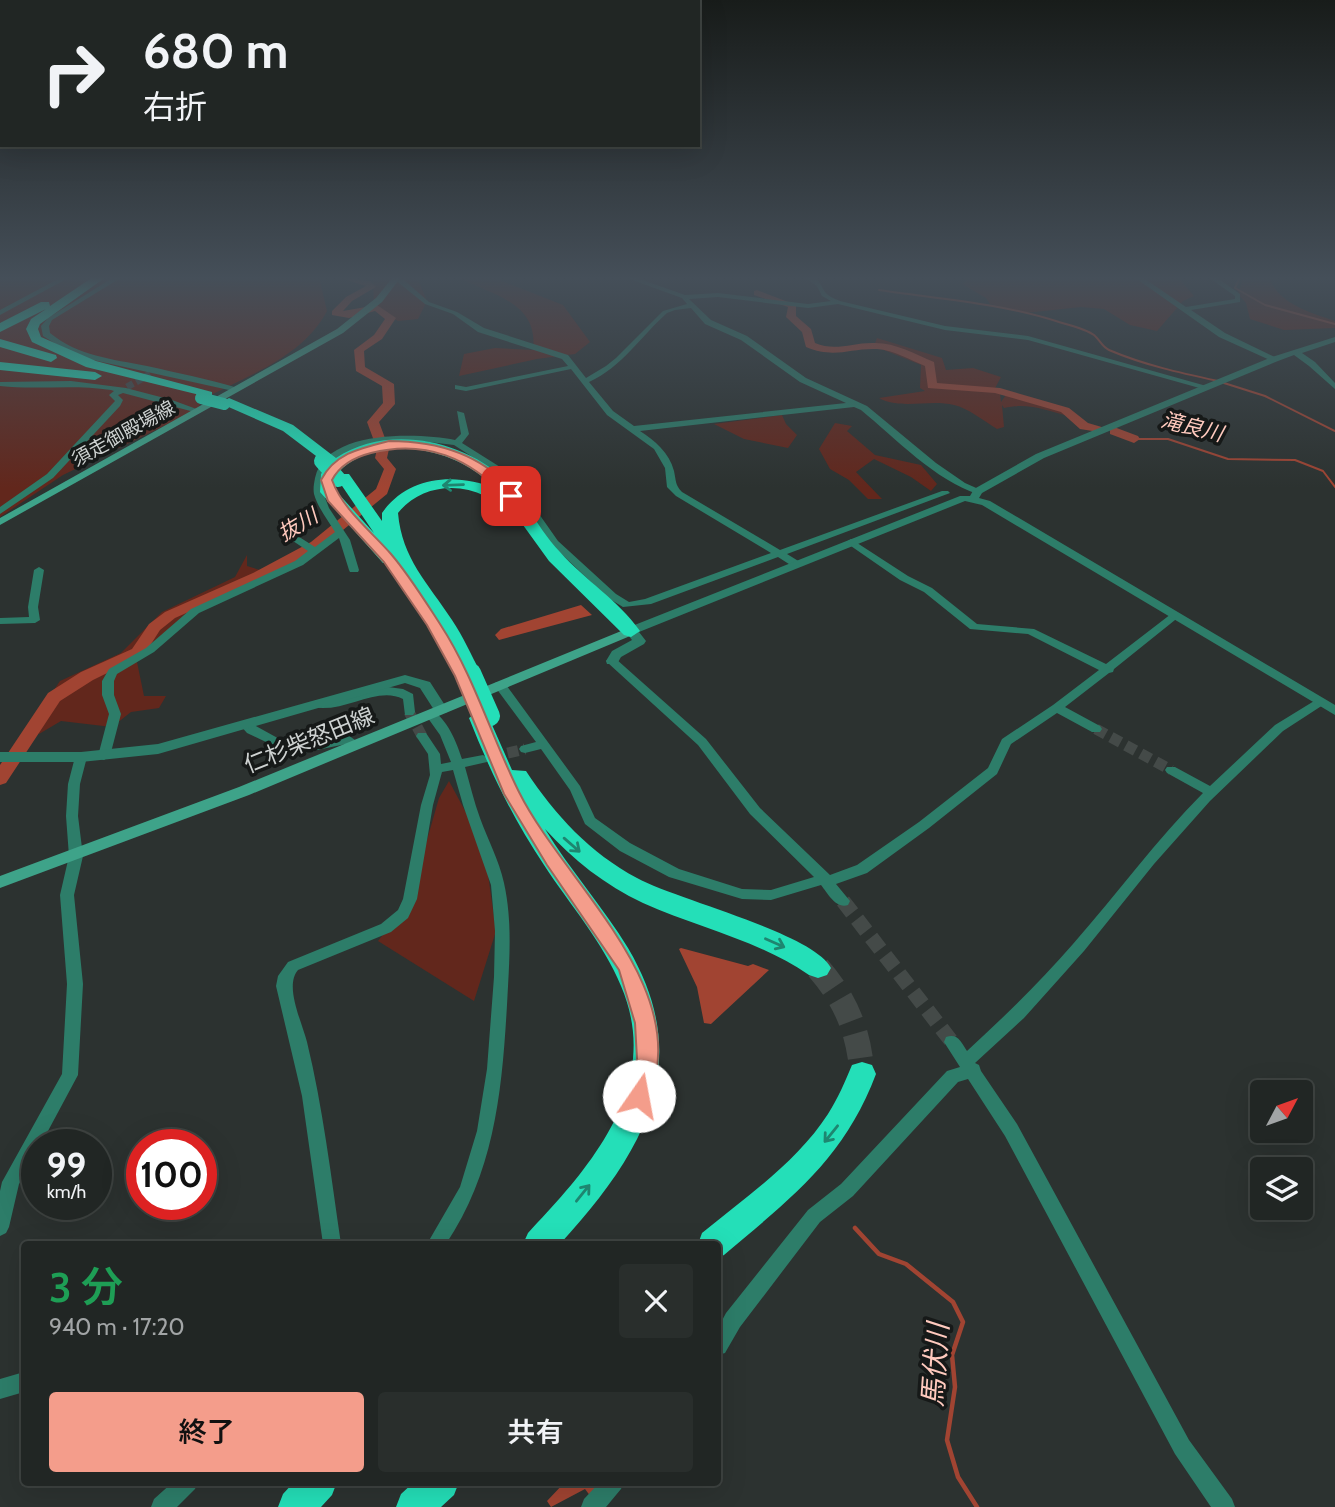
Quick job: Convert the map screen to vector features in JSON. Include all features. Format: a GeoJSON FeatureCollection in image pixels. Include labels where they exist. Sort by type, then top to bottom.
{"type":"FeatureCollection","features":[{"type":"Feature","properties":{"kind":"highway"},"geometry":{"type":"LineString","coordinates":[[15,347],[85,367],[183,388]]}},
{"type":"Feature","properties":{"kind":"highway"},"geometry":{"type":"LineString","coordinates":[[49,347],[91,365],[183,388],[202,401]]}},
{"type":"Feature","properties":{"kind":"highway"},"geometry":{"type":"LineString","coordinates":[[0,366],[45,369],[202,401],[229,399],[283,430],[326,460],[341,478],[350,501],[394,557],[467,674],[506,782],[528,822],[628,968],[645,1023],[647,1059],[639,1096],[624,1137],[597,1176],[542,1241]]}},
{"type":"Feature","properties":{"kind":"highway"},"geometry":{"type":"LineString","coordinates":[[0,373],[125,387]]}},
{"type":"Feature","properties":{"kind":"highway"},"geometry":{"type":"LineString","coordinates":[[350,501],[328,492],[329,474],[346,458],[369,446],[403,440],[447,450],[494,478],[554,556],[620,617],[631,631]]}},
{"type":"Feature","properties":{"kind":"highway"},"geometry":{"type":"LineString","coordinates":[[394,557],[390,520],[394,506],[400,500],[418,491],[440,485],[482,487],[503,500],[534,545],[559,572],[611,620],[631,631]]}},
{"type":"Feature","properties":{"kind":"highway"},"geometry":{"type":"LineString","coordinates":[[484,717],[532,800],[546,819],[582,853],[639,890],[778,943],[818,968]]}},
{"type":"Feature","properties":{"kind":"highway"},"geometry":{"type":"LineString","coordinates":[[716,1241],[808,1161],[828,1139],[855,1097],[862,1074]]}},
{"type":"Feature","properties":{"kind":"highway"},"geometry":{"type":"LineString","coordinates":[[296,1507],[315,1486]]}},
{"type":"Feature","properties":{"kind":"highway"},"geometry":{"type":"LineString","coordinates":[[414,1507],[437,1486]]}},
{"type":"Feature","properties":{"kind":"main road"},"geometry":{"type":"LineString","coordinates":[[229,399],[313,347]]}},
{"type":"Feature","properties":{"kind":"main road","name":"須走御殿場線"},"geometry":{"type":"LineString","coordinates":[[0,522],[202,401]]}},
{"type":"Feature","properties":{"kind":"main road","name":"仁杉柴怒田線"},"geometry":{"type":"LineString","coordinates":[[0,882],[76,856],[356,745],[631,631]]}},
{"type":"Feature","properties":{"kind":"street"},"geometry":{"type":"LineString","coordinates":[[70,347],[105,361],[153,372],[229,399]]}},
{"type":"Feature","properties":{"kind":"street"},"geometry":{"type":"LineString","coordinates":[[539,347],[565,357],[610,413],[657,447],[669,468],[673,487],[679,494],[796,564]]}},
{"type":"Feature","properties":{"kind":"street"},"geometry":{"type":"LineString","coordinates":[[585,381],[595,378],[631,347]]}},
{"type":"Feature","properties":{"kind":"street"},"geometry":{"type":"LineString","coordinates":[[757,347],[803,380],[857,404],[933,465],[986,503],[1335,711]]}},
{"type":"Feature","properties":{"kind":"street"},"geometry":{"type":"LineString","coordinates":[[1062,347],[1206,387]]}},
{"type":"Feature","properties":{"kind":"street"},"geometry":{"type":"LineString","coordinates":[[1249,347],[1275,359]]}},
{"type":"Feature","properties":{"kind":"street"},"geometry":{"type":"LineString","coordinates":[[842,901],[826,881],[755,811],[702,741],[612,661],[616,654],[640,641],[631,631],[957,499],[976,495],[1040,456],[1309,347]]}},
{"type":"Feature","properties":{"kind":"street"},"geometry":{"type":"LineString","coordinates":[[1295,352],[1312,364],[1335,387]]}},
{"type":"Feature","properties":{"kind":"street"},"geometry":{"type":"LineString","coordinates":[[458,387],[466,389],[572,367]]}},
{"type":"Feature","properties":{"kind":"street"},"geometry":{"type":"LineString","coordinates":[[0,384],[28,387],[75,384],[125,387]]}},
{"type":"Feature","properties":{"kind":"street"},"geometry":{"type":"LineString","coordinates":[[0,511],[50,476],[117,404],[119,400],[113,395],[125,387]]}},
{"type":"Feature","properties":{"kind":"street"},"geometry":{"type":"LineString","coordinates":[[632,429],[857,404]]}},
{"type":"Feature","properties":{"kind":"street"},"geometry":{"type":"LineString","coordinates":[[457,443],[465,434],[460,413]]}},
{"type":"Feature","properties":{"kind":"street"},"geometry":{"type":"LineString","coordinates":[[403,440],[457,443],[508,476],[555,543],[612,596],[626,605],[647,602],[945,494]]}},
{"type":"Feature","properties":{"kind":"street"},"geometry":{"type":"LineString","coordinates":[[354,570],[349,559],[349,548],[327,513],[318,490],[320,476],[340,454],[369,446]]}},
{"type":"Feature","properties":{"kind":"street"},"geometry":{"type":"LineString","coordinates":[[104,755],[116,714],[108,695],[108,681],[113,672],[150,650],[195,611],[265,580],[340,533]]}},
{"type":"Feature","properties":{"kind":"street"},"geometry":{"type":"LineString","coordinates":[[290,535],[314,551]]}},
{"type":"Feature","properties":{"kind":"street"},"geometry":{"type":"LineString","coordinates":[[851,542],[904,578],[928,590],[974,627],[1030,631],[1109,670]]}},
{"type":"Feature","properties":{"kind":"street"},"geometry":{"type":"LineString","coordinates":[[0,621],[35,620],[33,607],[39,570]]}},
{"type":"Feature","properties":{"kind":"street"},"geometry":{"type":"LineString","coordinates":[[500,685],[576,789],[593,825],[625,847],[674,873],[730,892],[760,896],[791,891],[862,869],[925,825],[993,771],[1006,743],[1109,670],[1175,616]]}},
{"type":"Feature","properties":{"kind":"street"},"geometry":{"type":"LineString","coordinates":[[3,757],[81,757],[158,750],[245,723],[405,680],[425,685],[450,739],[497,881],[502,924],[496,1062],[479,1158],[463,1200],[438,1241]]}},
{"type":"Feature","properties":{"kind":"street"},"geometry":{"type":"LineString","coordinates":[[316,704],[334,707],[393,690],[409,697],[409,712]]}},
{"type":"Feature","properties":{"kind":"street"},"geometry":{"type":"LineString","coordinates":[[721,1341],[733,1320],[814,1216],[841,1196],[953,1076],[970,1065],[1019,1013],[1079,947],[1149,859],[1212,792],[1279,728],[1319,702]]}},
{"type":"Feature","properties":{"kind":"street"},"geometry":{"type":"LineString","coordinates":[[1057,708],[1096,729]]}},
{"type":"Feature","properties":{"kind":"street"},"geometry":{"type":"LineString","coordinates":[[245,723],[251,730],[293,751],[348,738],[356,745]]}},
{"type":"Feature","properties":{"kind":"street"},"geometry":{"type":"LineString","coordinates":[[332,1241],[303,1052],[282,984],[285,972],[293,966],[386,928],[402,914],[410,899],[436,769],[434,754],[422,736]]}},
{"type":"Feature","properties":{"kind":"street"},"geometry":{"type":"LineString","coordinates":[[525,749],[542,745]]}},
{"type":"Feature","properties":{"kind":"street"},"geometry":{"type":"LineString","coordinates":[[0,1227],[11,1182],[70,1075],[75,985],[66,895],[76,856],[74,784],[81,757]]}},
{"type":"Feature","properties":{"kind":"street"},"geometry":{"type":"LineString","coordinates":[[436,769],[484,759]]}},
{"type":"Feature","properties":{"kind":"street"},"geometry":{"type":"LineString","coordinates":[[1171,770],[1212,792]]}},
{"type":"Feature","properties":{"kind":"street"},"geometry":{"type":"LineString","coordinates":[[953,1042],[1011,1130],[1182,1447],[1224,1507]]}},
{"type":"Feature","properties":{"kind":"street"},"geometry":{"type":"LineString","coordinates":[[0,1389],[21,1383]]}},
{"type":"Feature","properties":{"kind":"street"},"geometry":{"type":"LineString","coordinates":[[162,1507],[184,1486]]}},
{"type":"Feature","properties":{"kind":"street"},"geometry":{"type":"LineString","coordinates":[[592,1507],[610,1486]]}},
{"type":"Feature","properties":{"kind":"shaded area"},"geometry":{"type":"Polygon","coordinates":[[[0,347],[296,347],[272,364],[203,399],[197,410],[63,475],[0,517],[0,347]]]}},
{"type":"Feature","properties":{"kind":"shaded area"},"geometry":{"type":"Polygon","coordinates":[[[533,347],[583,347],[575,354],[537,359],[459,376],[464,354],[495,348],[533,350],[533,347]]]}},
{"type":"Feature","properties":{"kind":"shaded area"},"geometry":{"type":"Polygon","coordinates":[[[877,347],[907,347],[942,358],[946,370],[973,368],[1001,377],[993,392],[1000,393],[1001,402],[1008,392],[1063,410],[1069,416],[1021,406],[1004,408],[1002,405],[1004,427],[997,429],[954,405],[906,404],[879,398],[925,391],[920,388],[921,365],[877,347]]]}},
{"type":"Feature","properties":{"kind":"shaded area"},"geometry":{"type":"Polygon","coordinates":[[[782,415],[786,424],[797,435],[788,448],[744,439],[714,424],[782,415]]]}},
{"type":"Feature","properties":{"kind":"shaded area"},"geometry":{"type":"Polygon","coordinates":[[[835,423],[852,426],[847,431],[875,455],[921,465],[937,484],[931,491],[911,477],[874,459],[856,472],[882,499],[868,499],[849,480],[830,469],[819,449],[835,423]]]}},
{"type":"Feature","properties":{"kind":"shaded area"},"geometry":{"type":"Polygon","coordinates":[[[247,555],[247,566],[270,573],[197,613],[137,662],[144,696],[166,696],[159,708],[131,712],[112,727],[61,721],[39,734],[35,718],[60,681],[121,653],[162,612],[235,577],[247,555]]]}},
{"type":"Feature","properties":{"kind":"shaded area"},"geometry":{"type":"Polygon","coordinates":[[[581,605],[592,615],[499,640],[495,635],[501,629],[581,605]]]}},
{"type":"Feature","properties":{"kind":"shaded area"},"geometry":{"type":"Polygon","coordinates":[[[449,781],[484,846],[496,931],[474,1001],[378,941],[410,899],[439,798],[449,781]]]}},
{"type":"Feature","properties":{"kind":"shaded area"},"geometry":{"type":"Polygon","coordinates":[[[679,949],[769,970],[711,1024],[704,1023],[697,987],[679,949]]]}},
{"type":"Feature","properties":{"kind":"shaded area"},"geometry":{"type":"Polygon","coordinates":[[[561,1486],[600,1486],[591,1497],[585,1489],[551,1507],[547,1501],[561,1486]]]}},
{"type":"Feature","properties":{"kind":"waterway","name":"抜川"},"geometry":{"type":"LineString","coordinates":[[0,779],[54,697],[87,676],[138,652],[154,627],[170,615],[258,576],[316,545],[382,491],[390,469],[381,458],[383,449],[373,422],[389,404],[388,384],[360,369],[359,350],[363,347]]}},
{"type":"Feature","properties":{"kind":"waterway","name":"滝良川"},"geometry":{"type":"LineString","coordinates":[[816,347],[828,351],[864,347]]}},
{"type":"Feature","properties":{"kind":"waterway","name":"滝良川"},"geometry":{"type":"LineString","coordinates":[[885,347],[930,364],[932,386],[996,390],[1065,410],[1084,426],[1099,428]]}},
{"type":"Feature","properties":{"kind":"waterway"},"geometry":{"type":"LineString","coordinates":[[1105,347],[1163,368],[1218,381]]}},
{"type":"Feature","properties":{"kind":"waterway"},"geometry":{"type":"LineString","coordinates":[[1224,383],[1265,396],[1335,431]]}},
{"type":"Feature","properties":{"kind":"waterway","name":"滝良川"},"geometry":{"type":"LineString","coordinates":[[1114,431],[1134,439]]}},
{"type":"Feature","properties":{"kind":"waterway","name":"滝良川"},"geometry":{"type":"LineString","coordinates":[[1134,439],[1168,439],[1228,459],[1295,460],[1323,471],[1335,487]]}},
{"type":"Feature","properties":{"kind":"waterway","name":"馬伏川"},"geometry":{"type":"LineString","coordinates":[[855,1228],[879,1254],[906,1264],[953,1302],[963,1322],[952,1355],[955,1387],[947,1440],[958,1477],[977,1507]]}},
{"type":"Feature","properties":{"kind":"tunnel"},"geometry":{"type":"LineString","coordinates":[[127,387],[150,374]]}},
{"type":"Feature","properties":{"kind":"tunnel"},"geometry":{"type":"LineString","coordinates":[[409,712],[422,736]]}},
{"type":"Feature","properties":{"kind":"tunnel"},"geometry":{"type":"LineString","coordinates":[[1096,729],[1171,770]]}},
{"type":"Feature","properties":{"kind":"tunnel"},"geometry":{"type":"LineString","coordinates":[[491,757],[525,749]]}},
{"type":"Feature","properties":{"kind":"tunnel"},"geometry":{"type":"LineString","coordinates":[[843,901],[952,1042]]}},
{"type":"Feature","properties":{"kind":"tunnel"},"geometry":{"type":"LineString","coordinates":[[818,968],[836,992],[849,1017],[858,1044],[862,1074]]}},
{"type":"Feature","properties":{"kind":"route"},"geometry":{"type":"LineString","coordinates":[[511,496],[494,478],[469,460],[441,448],[419,444],[377,447],[346,458],[333,467],[326,486],[333,499],[359,530],[389,559],[434,625],[462,676],[512,794],[553,861],[628,968],[645,1023],[647,1059],[639,1096]]}}]}
